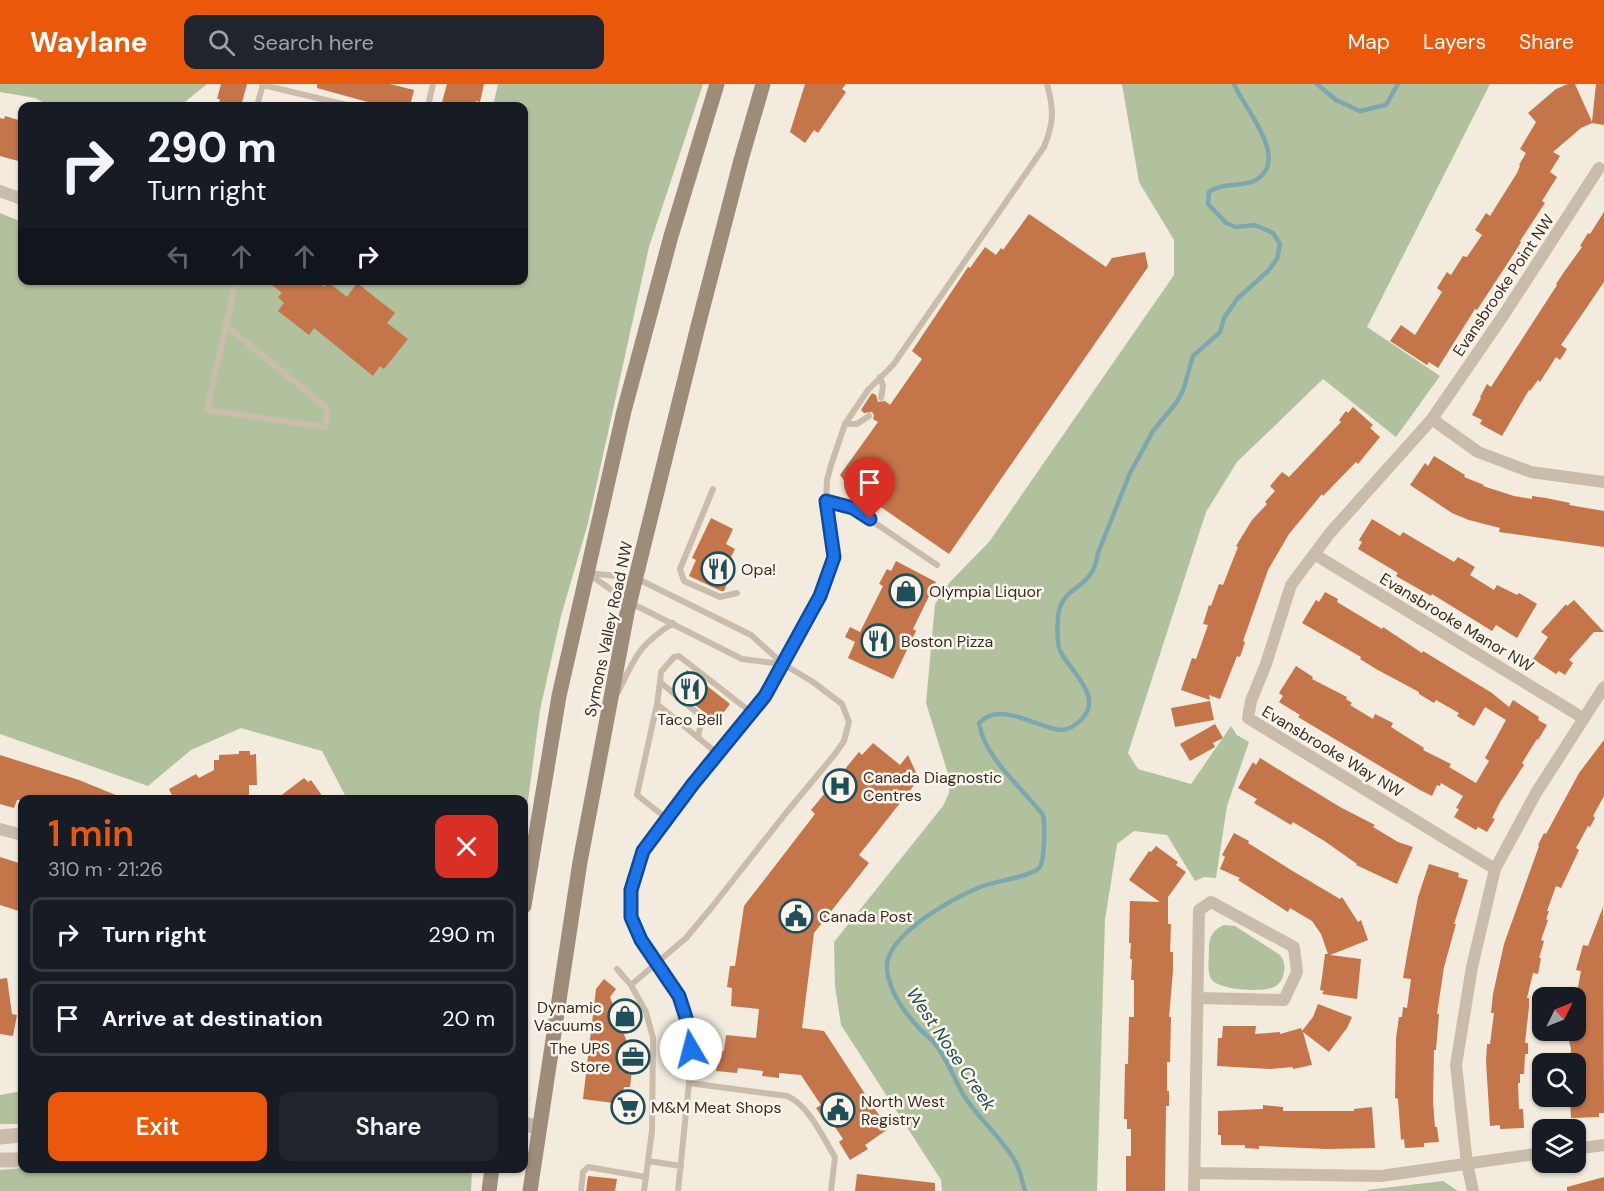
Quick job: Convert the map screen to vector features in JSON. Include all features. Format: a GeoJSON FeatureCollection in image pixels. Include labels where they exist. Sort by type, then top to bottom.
{"type":"FeatureCollection","features":[{"type":"Feature","properties":{"kind":"main road","name":"Symons Valley Road NW"},"geometry":{"type":"LineString","coordinates":[[528,882],[559,696],[624,411],[671,236],[717,84]]}},
{"type":"Feature","properties":{"kind":"main road","name":"Symons Valley Road NW"},"geometry":{"type":"LineString","coordinates":[[530,1191],[531,1125],[629,602],[741,160],[764,84]]}},
{"type":"Feature","properties":{"kind":"main road"},"geometry":{"type":"LineString","coordinates":[[489,1191],[491,1173]]}},
{"type":"Feature","properties":{"kind":"street","name":"Evansbrooke Point NW"},"geometry":{"type":"LineString","coordinates":[[1432,418],[1503,316],[1599,168]]}},
{"type":"Feature","properties":{"kind":"street"},"geometry":{"type":"LineString","coordinates":[[0,191],[18,198]]}},
{"type":"Feature","properties":{"kind":"street"},"geometry":{"type":"LineString","coordinates":[[1432,418],[1478,452],[1531,472],[1604,482]]}},
{"type":"Feature","properties":{"kind":"street","name":"Evansbrooke Way NW"},"geometry":{"type":"LineString","coordinates":[[1432,418],[1314,554],[1291,585],[1266,664],[1251,700],[1248,718],[1495,869]]}},
{"type":"Feature","properties":{"kind":"street","name":"Evansbrooke Manor NW"},"geometry":{"type":"LineString","coordinates":[[1314,554],[1583,718]]}},
{"type":"Feature","properties":{"kind":"street"},"geometry":{"type":"LineString","coordinates":[[1473,1191],[1467,1164],[1456,1065],[1472,967],[1495,869],[1536,794],[1604,687]]}},
{"type":"Feature","properties":{"kind":"street"},"geometry":{"type":"LineString","coordinates":[[0,829],[18,834]]}},
{"type":"Feature","properties":{"kind":"street"},"geometry":{"type":"LineString","coordinates":[[1194,1191],[1199,910],[1211,902],[1294,947],[1297,972],[1284,1000],[1198,998]]}},
{"type":"Feature","properties":{"kind":"street"},"geometry":{"type":"LineString","coordinates":[[0,1137],[18,1135]]}},
{"type":"Feature","properties":{"kind":"street"},"geometry":{"type":"LineString","coordinates":[[1586,1147],[1604,1145]]}},
{"type":"Feature","properties":{"kind":"street"},"geometry":{"type":"LineString","coordinates":[[1195,1173],[1372,1176],[1532,1154]]}},
{"type":"Feature","properties":{"kind":"street"},"geometry":{"type":"LineString","coordinates":[[0,1160],[18,1160]]}},
{"type":"Feature","properties":{"kind":"lane"},"geometry":{"type":"LineString","coordinates":[[258,102],[263,84],[335,102]]}},
{"type":"Feature","properties":{"kind":"lane"},"geometry":{"type":"LineString","coordinates":[[429,102],[433,84]]}},
{"type":"Feature","properties":{"kind":"lane"},"geometry":{"type":"LineString","coordinates":[[678,1191],[691,1049],[688,1024],[679,996],[641,940],[631,917],[631,890],[643,851],[765,696],[820,596],[834,557],[826,501],[827,480],[845,424],[868,390],[893,364],[1044,147],[1051,129],[1053,108],[1047,84]]}},
{"type":"Feature","properties":{"kind":"lane"},"geometry":{"type":"LineString","coordinates":[[225,325],[328,409],[325,427],[207,410],[225,325],[235,285]]}},
{"type":"Feature","properties":{"kind":"lane"},"geometry":{"type":"LineString","coordinates":[[880,377],[883,386],[881,398]]}},
{"type":"Feature","properties":{"kind":"lane"},"geometry":{"type":"LineString","coordinates":[[845,424],[857,424],[869,416]]}},
{"type":"Feature","properties":{"kind":"lane"},"geometry":{"type":"LineString","coordinates":[[713,489],[680,569],[684,581],[720,597],[738,593]]}},
{"type":"Feature","properties":{"kind":"lane"},"geometry":{"type":"LineString","coordinates":[[826,501],[853,508],[937,565]]}},
{"type":"Feature","properties":{"kind":"lane"},"geometry":{"type":"LineString","coordinates":[[588,573],[636,578],[751,635],[783,664],[813,682],[842,704],[849,722],[844,741],[686,938],[631,985]]}},
{"type":"Feature","properties":{"kind":"lane"},"geometry":{"type":"LineString","coordinates":[[588,573],[629,602],[742,659],[783,664]]}},
{"type":"Feature","properties":{"kind":"lane"},"geometry":{"type":"LineString","coordinates":[[608,711],[638,652],[651,638],[673,623]]}},
{"type":"Feature","properties":{"kind":"lane"},"geometry":{"type":"LineString","coordinates":[[666,819],[637,795],[657,704],[661,672],[674,657],[679,656],[752,714]]}},
{"type":"Feature","properties":{"kind":"lane"},"geometry":{"type":"LineString","coordinates":[[660,682],[702,717],[698,738]]}},
{"type":"Feature","properties":{"kind":"lane"},"geometry":{"type":"LineString","coordinates":[[657,704],[718,754]]}},
{"type":"Feature","properties":{"kind":"lane"},"geometry":{"type":"LineString","coordinates":[[617,969],[631,985],[646,1012],[653,1038],[652,1131],[644,1191]]}},
{"type":"Feature","properties":{"kind":"lane"},"geometry":{"type":"LineString","coordinates":[[689,1083],[795,1099],[836,1157],[831,1191]]}},
{"type":"Feature","properties":{"kind":"lane"},"geometry":{"type":"LineString","coordinates":[[648,1161],[681,1166]]}},
{"type":"Feature","properties":{"kind":"lane"},"geometry":{"type":"LineString","coordinates":[[581,1191],[583,1172],[588,1167],[646,1177]]}},
{"type":"Feature","properties":{"kind":"green space"},"geometry":{"type":"Polygon","coordinates":[[[0,84],[207,84],[185,102],[42,102],[35,98],[0,92],[0,84]]]}},
{"type":"Feature","properties":{"kind":"green space"},"geometry":{"type":"Polygon","coordinates":[[[498,84],[703,84],[649,247],[588,523],[561,616],[540,710],[528,801],[528,795],[345,795],[322,751],[241,728],[191,750],[148,786],[0,734],[0,213],[18,220],[18,285],[528,285],[528,102],[494,102],[498,84]]]}},
{"type":"Feature","properties":{"kind":"green space"},"geometry":{"type":"Polygon","coordinates":[[[1122,84],[1490,84],[1367,327],[1440,376],[1396,437],[1323,379],[1237,462],[1206,512],[1128,753],[1138,769],[1191,784],[1231,726],[1237,735],[1249,742],[1227,806],[1216,878],[1204,877],[1195,881],[1167,835],[1134,831],[1117,844],[1105,920],[1097,1191],[942,1191],[941,1180],[841,1025],[835,986],[834,942],[943,806],[949,793],[950,780],[926,703],[935,604],[950,582],[989,542],[1174,275],[1174,240],[1139,182],[1122,84]]]}},
{"type":"Feature","properties":{"kind":"green space"},"geometry":{"type":"Polygon","coordinates":[[[1224,925],[1235,926],[1280,955],[1284,965],[1284,975],[1278,984],[1268,989],[1241,989],[1222,986],[1211,979],[1208,965],[1210,939],[1216,930],[1224,925]]]}},
{"type":"Feature","properties":{"kind":"green space"},"geometry":{"type":"Polygon","coordinates":[[[18,1092],[18,1124],[0,1124],[0,1095],[18,1092]]]}},
{"type":"Feature","properties":{"kind":"green space"},"geometry":{"type":"Polygon","coordinates":[[[18,1168],[18,1173],[472,1173],[471,1191],[0,1191],[0,1170],[18,1168]]]}},
{"type":"Feature","properties":{"kind":"green space"},"geometry":{"type":"Polygon","coordinates":[[[1443,1181],[1458,1191],[1367,1191],[1367,1190],[1443,1181]]]}},
{"type":"Feature","properties":{"kind":"building"},"geometry":{"type":"Polygon","coordinates":[[[221,84],[247,84],[242,102],[219,102],[220,99],[217,99],[221,84]]]}},
{"type":"Feature","properties":{"kind":"building"},"geometry":{"type":"Polygon","coordinates":[[[317,84],[390,84],[414,90],[411,102],[368,102],[317,88],[317,84]]]}},
{"type":"Feature","properties":{"kind":"building"},"geometry":{"type":"Polygon","coordinates":[[[447,84],[484,84],[480,102],[442,102],[447,84]]]}},
{"type":"Feature","properties":{"kind":"building"},"geometry":{"type":"Polygon","coordinates":[[[805,84],[846,84],[842,89],[846,92],[818,133],[814,130],[805,143],[790,132],[805,84]]]}},
{"type":"Feature","properties":{"kind":"building"},"geometry":{"type":"Polygon","coordinates":[[[1575,84],[1592,122],[1596,84],[1604,84],[1604,125],[1592,123],[1581,128],[1553,152],[1560,156],[1550,172],[1557,177],[1542,201],[1545,203],[1438,368],[1429,362],[1427,365],[1390,341],[1401,325],[1415,335],[1442,292],[1437,288],[1447,272],[1451,275],[1463,256],[1467,257],[1482,235],[1475,230],[1486,213],[1490,216],[1517,173],[1526,153],[1520,149],[1536,122],[1528,113],[1556,89],[1575,84]]]}},
{"type":"Feature","properties":{"kind":"building"},"geometry":{"type":"Polygon","coordinates":[[[5,116],[18,120],[18,161],[0,156],[0,118],[4,119],[5,116]]]}},
{"type":"Feature","properties":{"kind":"building"},"geometry":{"type":"Polygon","coordinates":[[[1604,212],[1604,282],[1561,345],[1567,349],[1560,360],[1556,357],[1540,382],[1538,380],[1529,390],[1502,436],[1480,424],[1482,420],[1472,415],[1480,397],[1487,384],[1491,387],[1582,247],[1580,246],[1588,233],[1590,234],[1604,212]]]}},
{"type":"Feature","properties":{"kind":"building"},"geometry":{"type":"Polygon","coordinates":[[[1029,214],[1106,267],[1112,258],[1145,252],[1148,267],[949,554],[846,483],[840,475],[878,422],[873,419],[872,412],[864,413],[861,410],[872,393],[876,395],[878,402],[885,401],[890,405],[922,359],[912,351],[968,267],[970,268],[985,247],[996,255],[1001,248],[1003,250],[1029,214]]]}},
{"type":"Feature","properties":{"kind":"building"},"geometry":{"type":"Polygon","coordinates":[[[272,285],[322,285],[324,287],[332,285],[347,297],[356,285],[360,285],[395,313],[387,323],[408,339],[384,369],[380,366],[373,376],[314,328],[309,335],[278,311],[284,303],[278,297],[282,293],[272,285]]]}},
{"type":"Feature","properties":{"kind":"building"},"geometry":{"type":"Polygon","coordinates":[[[1353,407],[1373,425],[1370,428],[1380,437],[1358,464],[1356,462],[1323,496],[1322,494],[1289,534],[1268,570],[1243,641],[1245,642],[1240,657],[1237,656],[1220,699],[1209,695],[1210,700],[1181,690],[1192,658],[1196,659],[1208,625],[1203,624],[1209,605],[1211,606],[1219,584],[1223,585],[1238,547],[1236,546],[1252,520],[1267,504],[1265,502],[1275,491],[1270,486],[1282,472],[1289,477],[1341,422],[1339,420],[1346,411],[1348,413],[1353,407]]]}},
{"type":"Feature","properties":{"kind":"building"},"geometry":{"type":"Polygon","coordinates":[[[1434,456],[1465,475],[1464,477],[1483,486],[1514,496],[1532,499],[1532,496],[1546,498],[1570,503],[1569,505],[1604,511],[1604,547],[1499,532],[1500,528],[1452,513],[1410,485],[1425,463],[1428,466],[1434,456]]]}},
{"type":"Feature","properties":{"kind":"building"},"geometry":{"type":"Polygon","coordinates":[[[711,518],[733,529],[726,544],[735,549],[723,573],[730,576],[724,591],[689,576],[696,560],[692,558],[711,518]]]}},
{"type":"Feature","properties":{"kind":"building"},"geometry":{"type":"Polygon","coordinates":[[[1372,519],[1400,536],[1403,532],[1454,562],[1458,557],[1475,567],[1470,575],[1494,590],[1497,585],[1517,595],[1519,593],[1537,604],[1517,638],[1496,625],[1492,631],[1432,594],[1431,596],[1396,576],[1398,573],[1358,549],[1362,542],[1359,540],[1372,519]]]}},
{"type":"Feature","properties":{"kind":"building"},"geometry":{"type":"Polygon","coordinates":[[[896,561],[936,582],[913,629],[916,631],[893,679],[848,658],[855,642],[845,637],[850,627],[860,632],[883,586],[879,584],[887,569],[891,571],[896,561]]]}},
{"type":"Feature","properties":{"kind":"building"},"geometry":{"type":"Polygon","coordinates":[[[1325,592],[1338,599],[1337,602],[1492,693],[1509,707],[1513,700],[1547,725],[1500,802],[1492,818],[1495,819],[1487,832],[1478,827],[1476,830],[1454,817],[1463,796],[1441,783],[1440,786],[1437,785],[1432,796],[1420,790],[1298,717],[1300,715],[1279,702],[1283,696],[1279,693],[1296,666],[1313,677],[1312,679],[1347,697],[1346,699],[1352,703],[1350,705],[1373,719],[1375,714],[1393,723],[1391,727],[1424,748],[1423,750],[1451,764],[1449,767],[1476,783],[1489,761],[1485,758],[1506,720],[1485,707],[1474,726],[1457,716],[1459,713],[1436,700],[1434,703],[1302,623],[1316,600],[1319,602],[1325,592]]]}},
{"type":"Feature","properties":{"kind":"building"},"geometry":{"type":"Polygon","coordinates":[[[1574,600],[1604,632],[1594,632],[1569,660],[1573,663],[1565,675],[1559,671],[1556,674],[1533,659],[1548,637],[1541,632],[1566,604],[1567,606],[1574,600]]]}},
{"type":"Feature","properties":{"kind":"building"},"geometry":{"type":"Polygon","coordinates":[[[687,670],[730,704],[716,722],[678,691],[681,687],[676,684],[687,670]]]}},
{"type":"Feature","properties":{"kind":"building"},"geometry":{"type":"Polygon","coordinates":[[[1210,701],[1214,720],[1175,727],[1171,708],[1210,701]]]}},
{"type":"Feature","properties":{"kind":"building"},"geometry":{"type":"Polygon","coordinates":[[[1215,724],[1223,738],[1213,743],[1215,747],[1190,761],[1180,744],[1215,724]]]}},
{"type":"Feature","properties":{"kind":"building"},"geometry":{"type":"Polygon","coordinates":[[[1604,740],[1604,796],[1593,816],[1595,818],[1576,848],[1579,850],[1561,888],[1556,886],[1547,911],[1549,911],[1546,919],[1548,920],[1541,940],[1544,941],[1539,958],[1541,958],[1538,974],[1533,973],[1527,998],[1529,998],[1529,1007],[1525,1043],[1528,1043],[1528,1054],[1525,1054],[1524,1074],[1520,1074],[1520,1083],[1518,1083],[1519,1109],[1523,1109],[1524,1128],[1500,1129],[1500,1125],[1490,1126],[1486,1061],[1487,1044],[1490,1044],[1494,1013],[1491,1013],[1493,994],[1504,944],[1538,845],[1579,773],[1604,740]]]}},
{"type":"Feature","properties":{"kind":"building"},"geometry":{"type":"Polygon","coordinates":[[[873,743],[900,765],[908,755],[919,779],[859,855],[869,863],[814,933],[802,1028],[824,1031],[888,1129],[865,1145],[868,1149],[850,1160],[839,1142],[843,1139],[829,1118],[825,1121],[816,1108],[821,1105],[801,1075],[779,1073],[779,1078],[762,1076],[763,1071],[738,1068],[737,1073],[716,1071],[719,1050],[724,1051],[726,1035],[756,1038],[759,1009],[731,1006],[732,988],[727,987],[730,966],[735,966],[744,906],[815,814],[811,810],[825,793],[829,796],[848,772],[845,769],[859,752],[862,755],[873,743]]]}},
{"type":"Feature","properties":{"kind":"building"},"geometry":{"type":"Polygon","coordinates":[[[239,751],[250,751],[250,755],[256,754],[257,785],[249,785],[249,795],[172,795],[169,789],[196,774],[199,778],[214,770],[214,760],[219,760],[219,755],[239,754],[239,751]]]}},
{"type":"Feature","properties":{"kind":"building"},"geometry":{"type":"Polygon","coordinates":[[[0,755],[79,780],[116,795],[18,795],[14,808],[0,804],[0,755]]]}},
{"type":"Feature","properties":{"kind":"building"},"geometry":{"type":"Polygon","coordinates":[[[1260,758],[1340,807],[1375,825],[1373,827],[1398,842],[1413,847],[1397,884],[1356,865],[1326,842],[1293,822],[1291,825],[1254,803],[1257,799],[1238,788],[1253,762],[1256,765],[1260,758]]]}},
{"type":"Feature","properties":{"kind":"building"},"geometry":{"type":"Polygon","coordinates":[[[304,778],[308,782],[311,780],[322,795],[282,795],[304,778]]]}},
{"type":"Feature","properties":{"kind":"building"},"geometry":{"type":"Polygon","coordinates":[[[1234,833],[1291,870],[1340,899],[1342,897],[1358,922],[1361,920],[1368,940],[1330,955],[1361,959],[1357,999],[1322,994],[1324,991],[1320,990],[1325,954],[1328,954],[1321,934],[1312,921],[1290,908],[1288,912],[1238,880],[1240,878],[1220,869],[1225,857],[1222,855],[1234,833]]]}},
{"type":"Feature","properties":{"kind":"building"},"geometry":{"type":"Polygon","coordinates":[[[1156,846],[1178,862],[1176,865],[1186,872],[1168,897],[1168,924],[1171,924],[1170,952],[1173,952],[1173,971],[1169,1017],[1171,1017],[1170,1062],[1167,1062],[1169,1106],[1166,1106],[1165,1191],[1126,1191],[1126,1156],[1131,1156],[1131,1129],[1127,1129],[1127,1119],[1124,1119],[1125,1064],[1128,1064],[1129,1017],[1134,1017],[1134,980],[1131,980],[1132,959],[1130,959],[1131,943],[1129,943],[1130,901],[1160,902],[1129,880],[1149,851],[1151,852],[1156,846]]]}},
{"type":"Feature","properties":{"kind":"building"},"geometry":{"type":"Polygon","coordinates":[[[0,857],[18,863],[18,911],[0,905],[0,857]]]}},
{"type":"Feature","properties":{"kind":"building"},"geometry":{"type":"Polygon","coordinates":[[[1429,864],[1459,873],[1458,877],[1468,880],[1444,967],[1437,1014],[1439,1014],[1436,1050],[1434,1050],[1433,1102],[1439,1142],[1424,1143],[1424,1147],[1405,1148],[1404,1139],[1401,1140],[1398,1099],[1395,1098],[1396,1038],[1399,1017],[1402,1017],[1403,1007],[1407,1008],[1411,979],[1403,978],[1418,897],[1429,864]]]}},
{"type":"Feature","properties":{"kind":"building"},"geometry":{"type":"Polygon","coordinates":[[[1603,907],[1604,1113],[1599,1113],[1599,1117],[1571,1118],[1570,1107],[1586,1107],[1586,1053],[1571,1053],[1569,1041],[1586,1041],[1586,987],[1578,987],[1581,971],[1576,970],[1583,945],[1588,946],[1603,907]]]}},
{"type":"Feature","properties":{"kind":"building"},"geometry":{"type":"Polygon","coordinates":[[[7,978],[12,1014],[17,1015],[13,1036],[0,1034],[0,979],[7,978]]]}},
{"type":"Feature","properties":{"kind":"building"},"geometry":{"type":"Polygon","coordinates":[[[604,979],[616,989],[610,997],[616,1013],[622,1011],[628,1026],[622,1029],[628,1045],[626,1070],[632,1070],[630,1087],[624,1087],[621,1104],[583,1099],[596,989],[604,979]]]}},
{"type":"Feature","properties":{"kind":"building"},"geometry":{"type":"Polygon","coordinates":[[[1318,1004],[1352,1017],[1347,1028],[1329,1052],[1303,1032],[1312,1065],[1293,1069],[1293,1067],[1270,1069],[1217,1066],[1218,1038],[1222,1038],[1223,1026],[1256,1026],[1255,1034],[1280,1032],[1280,1034],[1301,1028],[1302,1031],[1313,1017],[1318,1004]]]}},
{"type":"Feature","properties":{"kind":"building"},"geometry":{"type":"Polygon","coordinates":[[[1263,1105],[1283,1107],[1283,1111],[1354,1111],[1354,1109],[1372,1107],[1375,1148],[1327,1149],[1259,1146],[1259,1149],[1245,1148],[1245,1145],[1221,1145],[1221,1135],[1218,1135],[1218,1111],[1263,1109],[1263,1105]]]}},
{"type":"Feature","properties":{"kind":"building"},"geometry":{"type":"Polygon","coordinates":[[[857,1174],[935,1183],[935,1191],[855,1191],[857,1174]]]}},
{"type":"Feature","properties":{"kind":"building"},"geometry":{"type":"Polygon","coordinates":[[[588,1176],[617,1179],[615,1191],[586,1191],[588,1176]]]}},
{"type":"Feature","properties":{"kind":"building"},"geometry":{"type":"Polygon","coordinates":[[[1604,1177],[1604,1191],[1567,1191],[1567,1187],[1604,1177]]]}},
{"type":"Feature","properties":{"kind":"waterway","name":"West Nose Creek"},"geometry":{"type":"LineString","coordinates":[[1025,1191],[1018,1168],[1009,1152],[964,1096],[940,1050],[898,1001],[888,977],[889,956],[909,930],[956,898],[983,886],[1028,874],[1039,868],[1041,864],[1044,843],[1043,815],[996,760],[982,736],[979,723],[998,714],[1019,717],[1064,730],[1077,724],[1088,711],[1087,692],[1059,648],[1058,619],[1062,602],[1091,574],[1130,473],[1153,431],[1183,391],[1193,356],[1220,332],[1224,318],[1237,299],[1268,271],[1277,259],[1280,244],[1273,233],[1255,225],[1236,227],[1226,223],[1208,204],[1209,192],[1220,187],[1254,181],[1265,172],[1269,161],[1262,134],[1234,84]]}},
{"type":"Feature","properties":{"kind":"waterway","name":"West Nose Creek"},"geometry":{"type":"LineString","coordinates":[[1317,84],[1336,100],[1360,111],[1386,105],[1398,84]]}},
{"type":"Feature","properties":{"kind":"place","name":"Opa!"},"geometry":{"type":"Point","coordinates":[718,569]}},
{"type":"Feature","properties":{"kind":"place","name":"Olympia Liquor"},"geometry":{"type":"Point","coordinates":[906,591]}},
{"type":"Feature","properties":{"kind":"place","name":"Boston Pizza"},"geometry":{"type":"Point","coordinates":[878,641]}},
{"type":"Feature","properties":{"kind":"place","name":"Taco Bell"},"geometry":{"type":"Point","coordinates":[690,689]}},
{"type":"Feature","properties":{"kind":"place","name":"Canada Diagnostic Centres"},"geometry":{"type":"Point","coordinates":[840,786]}},
{"type":"Feature","properties":{"kind":"place","name":"Canada Post"},"geometry":{"type":"Point","coordinates":[796,916]}},
{"type":"Feature","properties":{"kind":"place","name":"Dynamic Vacuums"},"geometry":{"type":"Point","coordinates":[625,1016]}},
{"type":"Feature","properties":{"kind":"place","name":"The UPS Store"},"geometry":{"type":"Point","coordinates":[633,1057]}},
{"type":"Feature","properties":{"kind":"place","name":"M&M Meat Shops"},"geometry":{"type":"Point","coordinates":[628,1107]}},
{"type":"Feature","properties":{"kind":"place","name":"North West Registry"},"geometry":{"type":"Point","coordinates":[838,1110]}},
{"type":"Feature","properties":{"kind":"route"},"geometry":{"type":"LineString","coordinates":[[691,1049],[688,1024],[679,996],[641,940],[631,917],[631,890],[643,851],[693,784],[765,696],[820,596],[834,557],[826,501],[853,508],[870,519]]}}]}
